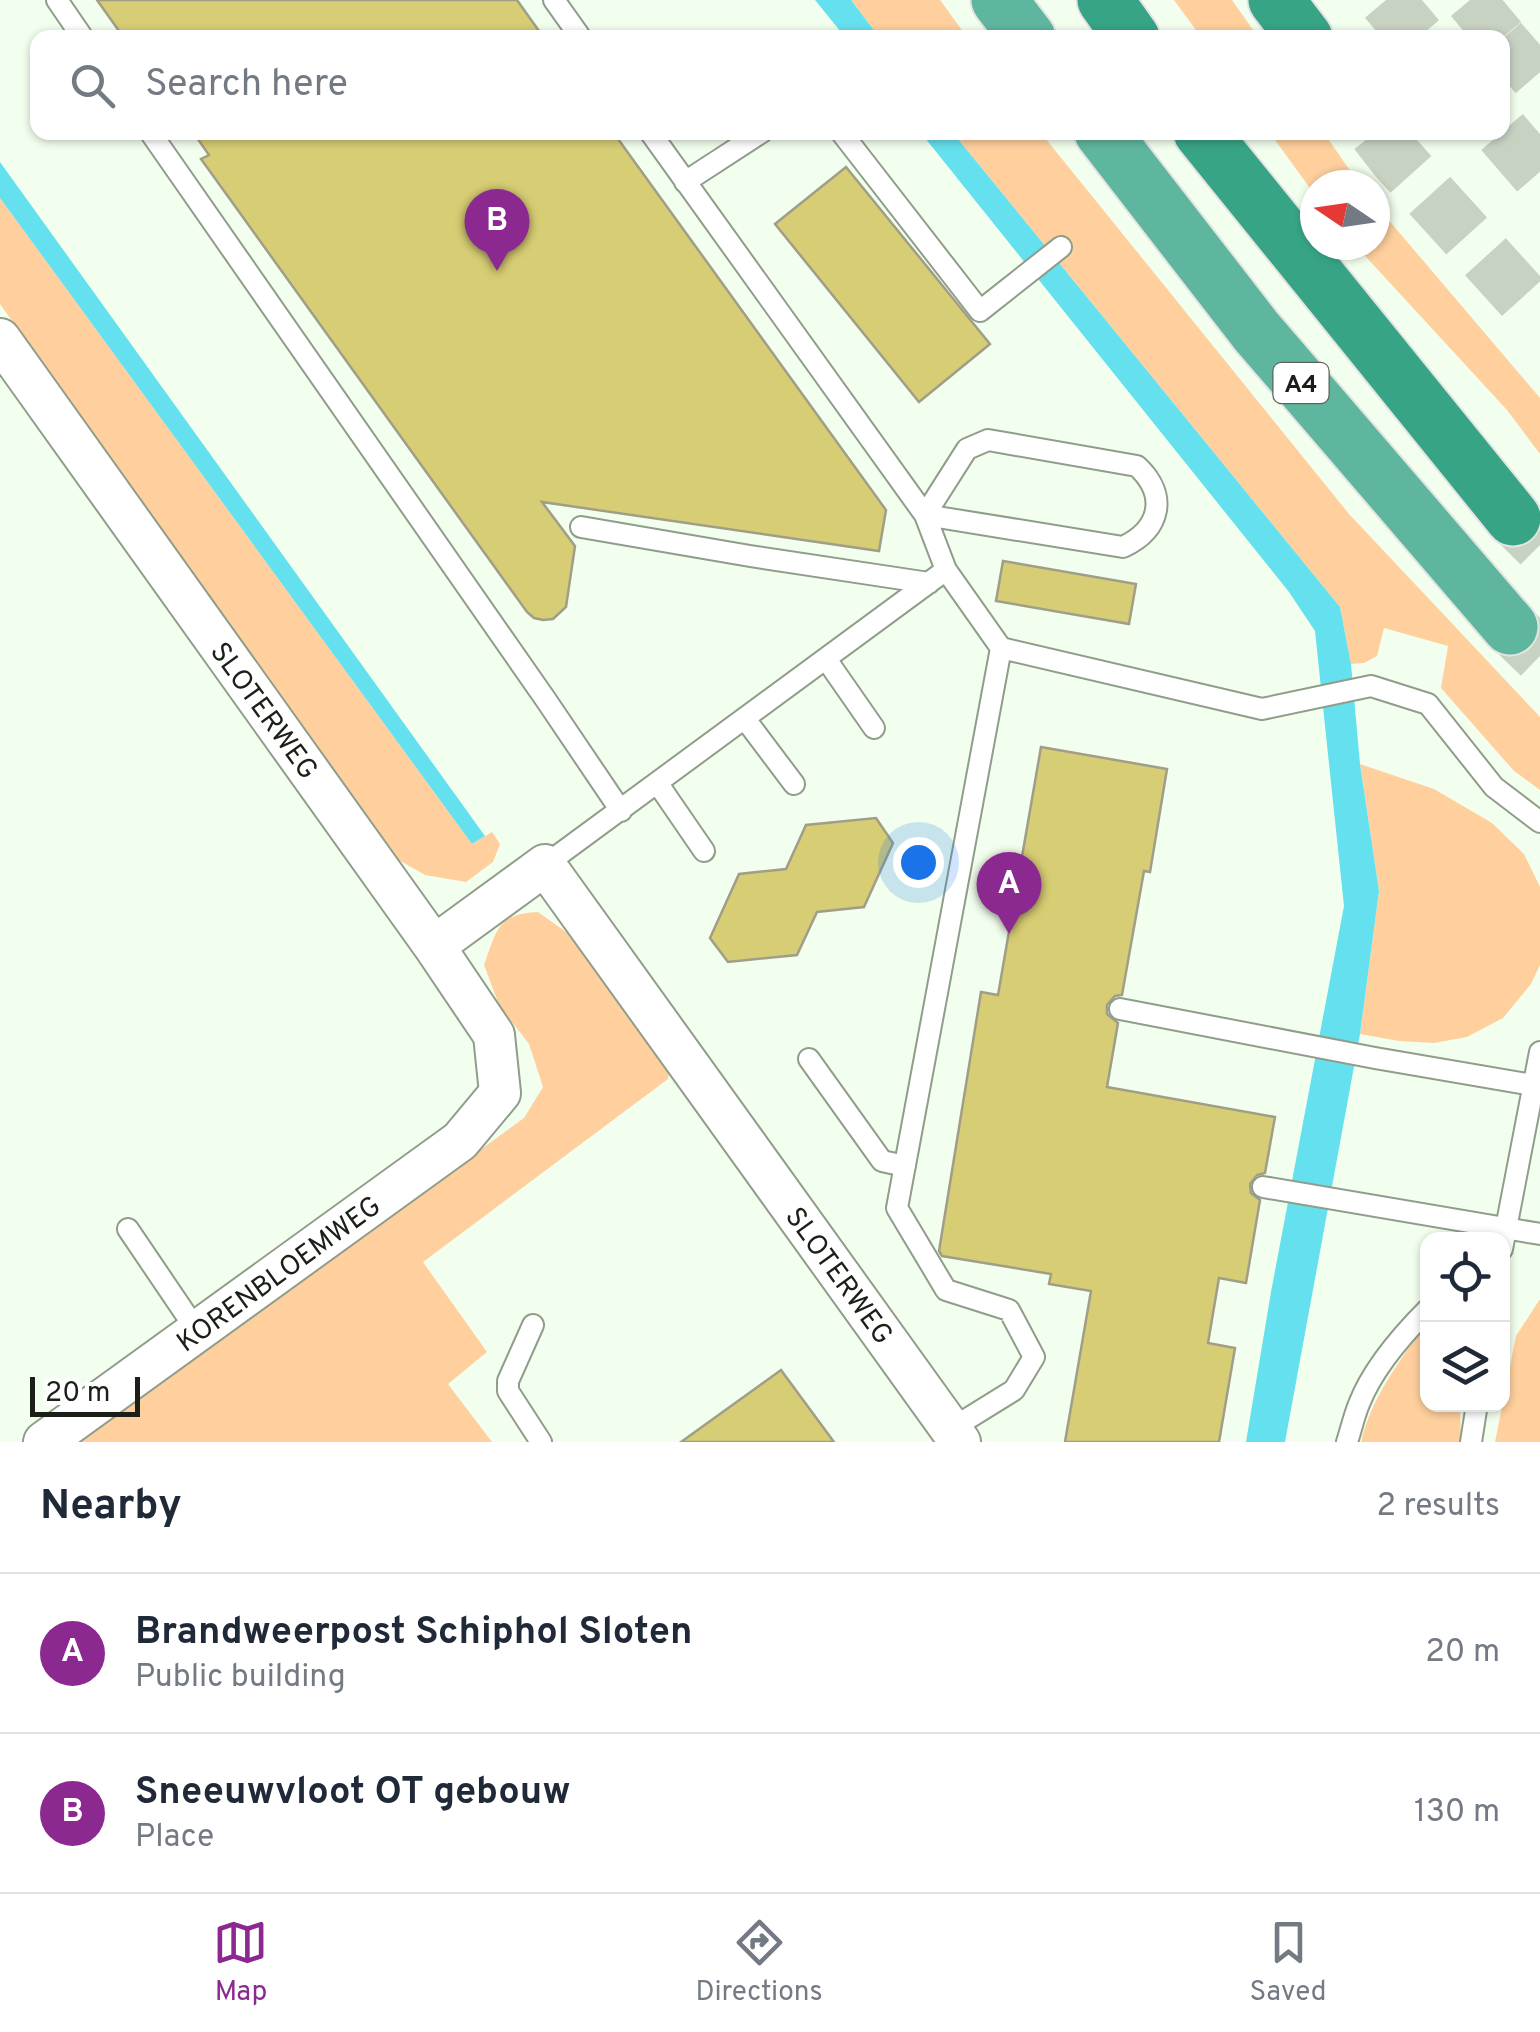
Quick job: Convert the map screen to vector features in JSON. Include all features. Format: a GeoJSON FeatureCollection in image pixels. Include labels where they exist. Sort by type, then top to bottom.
{"type":"FeatureCollection","features":[{"type":"Feature","properties":{"kind":"highway"},"geometry":{"type":"LineString","coordinates":[[999,0],[1022,30]]}},
{"type":"Feature","properties":{"kind":"highway"},"geometry":{"type":"LineString","coordinates":[[1105,0],[1126,30]]}},
{"type":"Feature","properties":{"kind":"highway"},"geometry":{"type":"LineString","coordinates":[[1276,0],[1299,30]]}},
{"type":"Feature","properties":{"kind":"highway","name":"A4"},"geometry":{"type":"LineString","coordinates":[[1108,140],[1256,330],[1510,627]]}},
{"type":"Feature","properties":{"kind":"highway"},"geometry":{"type":"LineString","coordinates":[[1207,140],[1513,518]]}},
{"type":"Feature","properties":{"kind":"street","name":"SLOTERWEG"},"geometry":{"type":"LineString","coordinates":[[0,339],[434,946],[494,1036],[500,1093]]}},
{"type":"Feature","properties":{"kind":"street","name":"SLOTERWEG"},"geometry":{"type":"LineString","coordinates":[[546,865],[955,1436]]}},
{"type":"Feature","properties":{"kind":"street"},"geometry":{"type":"LineString","coordinates":[[434,946],[546,865]]}},
{"type":"Feature","properties":{"kind":"street","name":"KORENBLOEMWEG"},"geometry":{"type":"LineString","coordinates":[[44,1442],[460,1141],[500,1093]]}},
{"type":"Feature","properties":{"kind":"lane"},"geometry":{"type":"LineString","coordinates":[[57,0],[78,30]]}},
{"type":"Feature","properties":{"kind":"lane"},"geometry":{"type":"LineString","coordinates":[[554,0],[575,30]]}},
{"type":"Feature","properties":{"kind":"lane"},"geometry":{"type":"LineString","coordinates":[[156,140],[621,810]]}},
{"type":"Feature","properties":{"kind":"lane"},"geometry":{"type":"LineString","coordinates":[[656,140],[925,514],[937,576],[1001,648],[1262,709],[1371,686],[1428,704],[1494,787],[1540,822]]}},
{"type":"Feature","properties":{"kind":"lane"},"geometry":{"type":"LineString","coordinates":[[685,182],[750,140]]}},
{"type":"Feature","properties":{"kind":"lane"},"geometry":{"type":"LineString","coordinates":[[848,140],[980,311],[1061,247]]}},
{"type":"Feature","properties":{"kind":"lane"},"geometry":{"type":"LineString","coordinates":[[988,440],[1137,466],[1148,476],[1157,503],[1148,531],[1123,547],[925,514],[967,449],[988,440]]}},
{"type":"Feature","properties":{"kind":"lane"},"geometry":{"type":"LineString","coordinates":[[581,526],[750,556],[937,576]]}},
{"type":"Feature","properties":{"kind":"lane"},"geometry":{"type":"LineString","coordinates":[[546,865],[937,576]]}},
{"type":"Feature","properties":{"kind":"lane"},"geometry":{"type":"LineString","coordinates":[[955,1436],[1014,1390],[1034,1357],[1009,1310],[946,1290],[898,1208],[1001,648]]}},
{"type":"Feature","properties":{"kind":"lane"},"geometry":{"type":"LineString","coordinates":[[826,658],[874,728]]}},
{"type":"Feature","properties":{"kind":"lane"},"geometry":{"type":"LineString","coordinates":[[745,719],[794,784]]}},
{"type":"Feature","properties":{"kind":"lane"},"geometry":{"type":"LineString","coordinates":[[658,784],[704,851]]}},
{"type":"Feature","properties":{"kind":"lane"},"geometry":{"type":"LineString","coordinates":[[1120,1009],[1534,1085]]}},
{"type":"Feature","properties":{"kind":"lane"},"geometry":{"type":"LineString","coordinates":[[1502,1232],[1540,1052]]}},
{"type":"Feature","properties":{"kind":"lane"},"geometry":{"type":"LineString","coordinates":[[810,1059],[882,1161],[905,1166]]}},
{"type":"Feature","properties":{"kind":"lane"},"geometry":{"type":"LineString","coordinates":[[1263,1187],[1365,1204],[1474,1232]]}},
{"type":"Feature","properties":{"kind":"lane"},"geometry":{"type":"LineString","coordinates":[[128,1229],[197,1332]]}},
{"type":"Feature","properties":{"kind":"lane"},"geometry":{"type":"LineString","coordinates":[[1510,1238],[1540,1234]]}},
{"type":"Feature","properties":{"kind":"lane"},"geometry":{"type":"LineString","coordinates":[[1347,1442],[1359,1404],[1378,1370],[1420,1317]]}},
{"type":"Feature","properties":{"kind":"lane"},"geometry":{"type":"LineString","coordinates":[[533,1326],[508,1382],[508,1391],[542,1442]]}},
{"type":"Feature","properties":{"kind":"lane"},"geometry":{"type":"LineString","coordinates":[[1471,1442],[1476,1412]]}},
{"type":"Feature","properties":{"kind":"shaded area"},"geometry":{"type":"Polygon","coordinates":[[[851,0],[940,0],[962,30],[874,30],[851,0]]]}},
{"type":"Feature","properties":{"kind":"shaded area"},"geometry":{"type":"Polygon","coordinates":[[[1174,0],[1232,0],[1253,30],[1196,30],[1174,0]]]}},
{"type":"Feature","properties":{"kind":"shaded area"},"geometry":{"type":"Polygon","coordinates":[[[959,140],[1047,140],[1349,514],[1540,717],[1540,790],[1514,771],[1441,688],[1448,646],[1384,628],[1377,656],[1351,664],[1340,607],[959,140]]]}},
{"type":"Feature","properties":{"kind":"shaded area"},"geometry":{"type":"Polygon","coordinates":[[[1275,140],[1329,140],[1350,170],[1300,170],[1300,174],[1275,140]]]}},
{"type":"Feature","properties":{"kind":"shaded area"},"geometry":{"type":"Polygon","coordinates":[[[0,198],[472,844],[492,832],[500,844],[493,862],[466,882],[425,875],[397,859],[0,304],[0,198]]]}},
{"type":"Feature","properties":{"kind":"shaded area"},"geometry":{"type":"Polygon","coordinates":[[[1390,222],[1540,398],[1540,454],[1507,410],[1369,260],[1390,260],[1390,222]]]}},
{"type":"Feature","properties":{"kind":"shaded area"},"geometry":{"type":"Polygon","coordinates":[[[1360,764],[1434,789],[1492,823],[1524,854],[1540,887],[1540,965],[1531,984],[1503,1018],[1467,1037],[1434,1043],[1360,1034],[1379,891],[1360,764]]]}},
{"type":"Feature","properties":{"kind":"shaded area"},"geometry":{"type":"Polygon","coordinates":[[[538,912],[569,934],[670,1068],[668,1079],[423,1262],[487,1352],[448,1384],[492,1442],[78,1442],[524,1118],[543,1087],[529,1044],[499,1005],[484,965],[506,920],[538,912]]]}},
{"type":"Feature","properties":{"kind":"shaded area"},"geometry":{"type":"Polygon","coordinates":[[[1540,1299],[1540,1442],[1495,1442],[1501,1412],[1510,1412],[1510,1366],[1516,1336],[1540,1299]]]}},
{"type":"Feature","properties":{"kind":"shaded area"},"geometry":{"type":"Polygon","coordinates":[[[1420,1331],[1420,1412],[1460,1412],[1461,1442],[1361,1442],[1393,1371],[1420,1331]]]}},
{"type":"Feature","properties":{"kind":"water"},"geometry":{"type":"Polygon","coordinates":[[[815,0],[851,0],[874,30],[839,30],[815,0]]]}},
{"type":"Feature","properties":{"kind":"water"},"geometry":{"type":"Polygon","coordinates":[[[927,140],[959,140],[1340,607],[1351,664],[1360,764],[1379,891],[1360,1034],[1285,1442],[1246,1442],[1344,906],[1315,631],[1289,592],[927,140]]]}},
{"type":"Feature","properties":{"kind":"water"},"geometry":{"type":"Polygon","coordinates":[[[0,162],[485,836],[472,844],[0,198],[0,162]]]}},
{"type":"Feature","properties":{"kind":"building"},"geometry":{"type":"Polygon","coordinates":[[[97,0],[517,0],[538,30],[118,30],[97,0]]]}},
{"type":"Feature","properties":{"kind":"building"},"geometry":{"type":"Polygon","coordinates":[[[199,140],[619,140],[886,510],[879,551],[542,502],[575,546],[566,607],[553,619],[534,618],[201,159],[209,155],[199,140]]]}},
{"type":"Feature","properties":{"kind":"building"},"geometry":{"type":"Polygon","coordinates":[[[846,167],[990,344],[919,402],[775,224],[846,167]]]}},
{"type":"Feature","properties":{"kind":"building"},"geometry":{"type":"Polygon","coordinates":[[[1003,561],[1136,584],[1129,624],[996,601],[1003,561]]]}},
{"type":"Feature","properties":{"kind":"building"},"geometry":{"type":"Polygon","coordinates":[[[1041,747],[1167,769],[1150,872],[1144,871],[1122,995],[1115,996],[1107,1005],[1107,1014],[1118,1023],[1107,1087],[1275,1117],[1265,1173],[1257,1175],[1250,1184],[1251,1193],[1260,1200],[1246,1283],[1219,1278],[1208,1343],[1235,1348],[1219,1442],[1065,1442],[1091,1291],[1049,1284],[1051,1274],[942,1256],[939,1251],[981,992],[998,995],[1041,747]]]}},
{"type":"Feature","properties":{"kind":"building"},"geometry":{"type":"Polygon","coordinates":[[[876,818],[893,843],[864,907],[817,912],[797,955],[728,962],[710,938],[739,874],[786,869],[806,825],[876,818]]]}},
{"type":"Feature","properties":{"kind":"building"},"geometry":{"type":"Polygon","coordinates":[[[781,1370],[834,1442],[681,1442],[781,1370]]]}},
{"type":"Feature","properties":{"kind":"tunnel"},"geometry":{"type":"LineString","coordinates":[[1386,0],[1411,30]]}},
{"type":"Feature","properties":{"kind":"tunnel"},"geometry":{"type":"LineString","coordinates":[[1470,0],[1495,30]]}},
{"type":"Feature","properties":{"kind":"tunnel"},"geometry":{"type":"LineString","coordinates":[[1510,48],[1540,83]]}},
{"type":"Feature","properties":{"kind":"tunnel"},"geometry":{"type":"LineString","coordinates":[[1382,140],[1540,317]]}},
{"type":"Feature","properties":{"kind":"tunnel"},"geometry":{"type":"LineString","coordinates":[[1509,140],[1540,176]]}},
{"type":"Feature","properties":{"kind":"tunnel"},"geometry":{"type":"LineString","coordinates":[[1513,518],[1540,545]]}},
{"type":"Feature","properties":{"kind":"tunnel"},"geometry":{"type":"LineString","coordinates":[[1510,627],[1540,656]]}},
{"type":"Feature","properties":{"kind":"place","name":"Sneeuwvloot OT gebouw"},"geometry":{"type":"Point","coordinates":[497,271]}},
{"type":"Feature","properties":{"kind":"place","name":"Brandweerpost Schiphol Sloten"},"geometry":{"type":"Point","coordinates":[1009,934]}}]}
